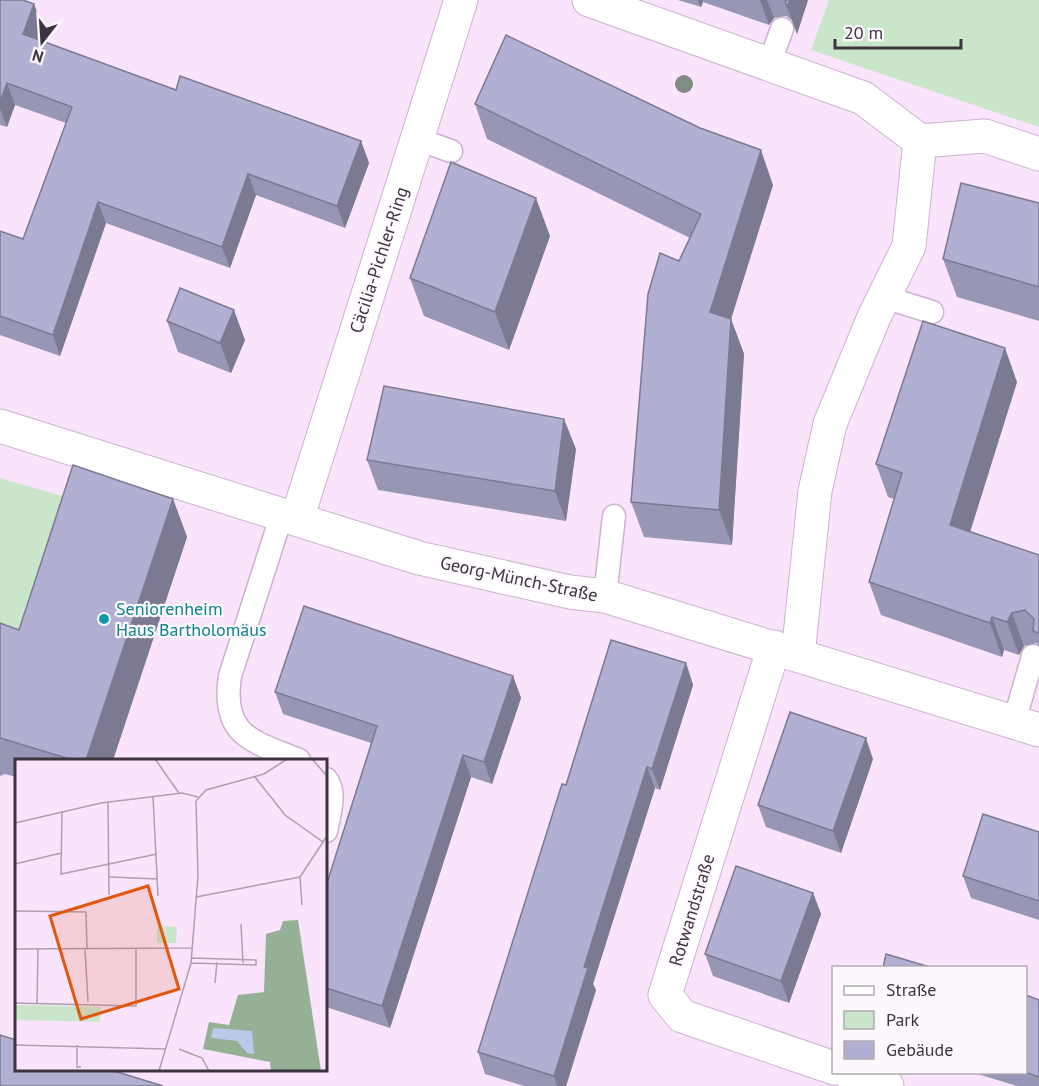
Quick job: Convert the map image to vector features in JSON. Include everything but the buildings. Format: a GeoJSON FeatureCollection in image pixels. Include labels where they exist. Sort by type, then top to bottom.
{"type":"FeatureCollection","features":[{"type":"Feature","properties":{"kind":"street","name":"Cäcilia-Pichler-Ring"},"geometry":{"type":"LineString","coordinates":[[289,517],[417,140],[461,0]]}},
{"type":"Feature","properties":{"kind":"street"},"geometry":{"type":"LineString","coordinates":[[589,0],[863,98],[920,141],[985,136],[1039,154]]}},
{"type":"Feature","properties":{"kind":"street"},"geometry":{"type":"LineString","coordinates":[[786,651],[815,491],[830,424],[884,297],[909,246],[920,141]]}},
{"type":"Feature","properties":{"kind":"street","name":"Georg-Münch-Straße"},"geometry":{"type":"LineString","coordinates":[[0,426],[419,558],[570,592],[605,596],[1026,726]]}},
{"type":"Feature","properties":{"kind":"street","name":"Rotwandstraße"},"geometry":{"type":"LineString","coordinates":[[786,651],[665,995],[682,1016],[832,1067]]}},
{"type":"Feature","properties":{"kind":"street"},"geometry":{"type":"LineString","coordinates":[[854,1074],[887,1086]]}},
{"type":"Feature","properties":{"kind":"lane"},"geometry":{"type":"LineString","coordinates":[[769,64],[782,29]]}},
{"type":"Feature","properties":{"kind":"lane"},"geometry":{"type":"LineString","coordinates":[[417,140],[451,151]]}},
{"type":"Feature","properties":{"kind":"lane"},"geometry":{"type":"LineString","coordinates":[[884,297],[932,312]]}},
{"type":"Feature","properties":{"kind":"lane"},"geometry":{"type":"LineString","coordinates":[[605,596],[614,516]]}},
{"type":"Feature","properties":{"kind":"lane"},"geometry":{"type":"LineString","coordinates":[[289,517],[230,676],[226,698],[230,716],[242,732],[256,743],[296,759]]}},
{"type":"Feature","properties":{"kind":"lane"},"geometry":{"type":"LineString","coordinates":[[1026,726],[1033,656]]}},
{"type":"Feature","properties":{"kind":"lane"},"geometry":{"type":"LineString","coordinates":[[327,779],[331,784],[331,803],[327,825]]}},
{"type":"Feature","properties":{"kind":"green space"},"geometry":{"type":"Polygon","coordinates":[[[829,0],[1039,0],[1039,127],[811,50],[829,0]]]}},
{"type":"Feature","properties":{"kind":"green space"},"geometry":{"type":"Polygon","coordinates":[[[0,478],[86,503],[17,714],[0,657],[0,478]]]}},
{"type":"Feature","properties":{"kind":"place","name":"Seniorenheim Haus Bartholomäus"},"geometry":{"type":"Point","coordinates":[104,619]}}]}
